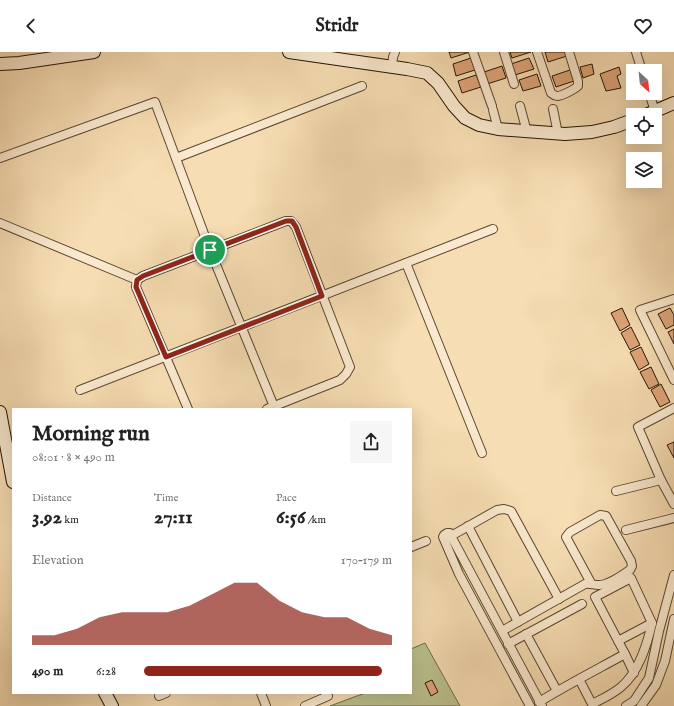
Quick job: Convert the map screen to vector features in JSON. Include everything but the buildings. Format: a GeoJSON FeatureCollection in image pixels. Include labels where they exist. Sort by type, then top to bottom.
{"type":"FeatureCollection","features":[{"type":"Feature","properties":{"kind":"street"},"geometry":{"type":"LineString","coordinates":[[0,64],[19,63],[42,56],[94,52]]}},
{"type":"Feature","properties":{"kind":"street"},"geometry":{"type":"LineString","coordinates":[[289,52],[427,73],[438,83],[454,106],[465,118],[479,125],[498,130],[565,134],[592,132],[626,123]]}},
{"type":"Feature","properties":{"kind":"street"},"geometry":{"type":"LineString","coordinates":[[392,67],[395,52]]}},
{"type":"Feature","properties":{"kind":"street"},"geometry":{"type":"LineString","coordinates":[[473,52],[498,130]]}},
{"type":"Feature","properties":{"kind":"street"},"geometry":{"type":"LineString","coordinates":[[504,52],[514,84]]}},
{"type":"Feature","properties":{"kind":"street"},"geometry":{"type":"LineString","coordinates":[[536,52],[551,93],[557,96],[573,90],[578,86],[578,81],[569,52]]}},
{"type":"Feature","properties":{"kind":"street"},"geometry":{"type":"LineString","coordinates":[[636,52],[640,64]]}},
{"type":"Feature","properties":{"kind":"street"},"geometry":{"type":"LineString","coordinates":[[176,158],[362,86]]}},
{"type":"Feature","properties":{"kind":"street"},"geometry":{"type":"LineString","coordinates":[[0,158],[155,102],[210,250],[272,408],[340,380],[350,367],[296,227],[292,221],[286,221],[210,250],[143,276],[137,280],[136,287],[188,408]]}},
{"type":"Feature","properties":{"kind":"street"},"geometry":{"type":"LineString","coordinates":[[662,108],[674,103]]}},
{"type":"Feature","properties":{"kind":"street"},"geometry":{"type":"LineString","coordinates":[[520,106],[527,132]]}},
{"type":"Feature","properties":{"kind":"street"},"geometry":{"type":"LineString","coordinates":[[553,109],[558,134]]}},
{"type":"Feature","properties":{"kind":"street"},"geometry":{"type":"LineString","coordinates":[[0,223],[137,280]]}},
{"type":"Feature","properties":{"kind":"street"},"geometry":{"type":"LineString","coordinates":[[80,390],[493,229]]}},
{"type":"Feature","properties":{"kind":"street"},"geometry":{"type":"LineString","coordinates":[[406,263],[482,453]]}},
{"type":"Feature","properties":{"kind":"street"},"geometry":{"type":"LineString","coordinates":[[674,300],[640,310],[674,380]]}},
{"type":"Feature","properties":{"kind":"street"},"geometry":{"type":"LineString","coordinates":[[674,408],[638,427],[661,480],[674,504]]}},
{"type":"Feature","properties":{"kind":"street"},"geometry":{"type":"LineString","coordinates":[[0,412],[12,477]]}},
{"type":"Feature","properties":{"kind":"street"},"geometry":{"type":"LineString","coordinates":[[616,491],[661,480]]}},
{"type":"Feature","properties":{"kind":"street"},"geometry":{"type":"LineString","coordinates":[[452,536],[497,510],[504,509],[511,511],[559,599]]}},
{"type":"Feature","properties":{"kind":"street"},"geometry":{"type":"LineString","coordinates":[[505,637],[518,622],[585,584],[605,584],[630,570],[632,566],[631,561],[606,516],[600,515],[570,532],[566,537],[591,583]]}},
{"type":"Feature","properties":{"kind":"street"},"geometry":{"type":"LineString","coordinates":[[626,530],[674,518]]}},
{"type":"Feature","properties":{"kind":"street"},"geometry":{"type":"LineString","coordinates":[[468,526],[518,622]]}},
{"type":"Feature","properties":{"kind":"street"},"geometry":{"type":"LineString","coordinates":[[530,706],[459,574],[446,544],[444,535],[447,532],[452,536],[540,704],[557,691],[625,654]]}},
{"type":"Feature","properties":{"kind":"street"},"geometry":{"type":"LineString","coordinates":[[412,547],[426,541]]}},
{"type":"Feature","properties":{"kind":"street"},"geometry":{"type":"LineString","coordinates":[[626,706],[634,701],[649,678],[674,575]]}},
{"type":"Feature","properties":{"kind":"street"},"geometry":{"type":"LineString","coordinates":[[579,679],[592,704],[622,687],[634,672],[645,648],[652,623],[630,578],[595,597],[634,672]]}},
{"type":"Feature","properties":{"kind":"street"},"geometry":{"type":"LineString","coordinates":[[495,641],[505,637],[526,634],[582,604]]}},
{"type":"Feature","properties":{"kind":"street"},"geometry":{"type":"LineString","coordinates":[[641,706],[656,685],[665,661],[674,619]]}},
{"type":"Feature","properties":{"kind":"street"},"geometry":{"type":"LineString","coordinates":[[618,641],[652,623]]}},
{"type":"Feature","properties":{"kind":"street"},"geometry":{"type":"LineString","coordinates":[[526,634],[557,691]]}},
{"type":"Feature","properties":{"kind":"street"},"geometry":{"type":"LineString","coordinates":[[106,694],[112,706]]}},
{"type":"Feature","properties":{"kind":"street"},"geometry":{"type":"LineString","coordinates":[[261,694],[266,706]]}},
{"type":"Feature","properties":{"kind":"street"},"geometry":{"type":"LineString","coordinates":[[305,706],[328,696]]}},
{"type":"Feature","properties":{"kind":"green space"},"geometry":{"type":"Polygon","coordinates":[[[425,643],[460,706],[330,706],[362,694],[412,694],[412,649],[425,643]]]}},
{"type":"Feature","properties":{"kind":"route"},"geometry":{"type":"LineString","coordinates":[[286,221],[292,221],[296,227],[322,296],[166,357],[136,287],[137,280],[143,276],[210,250],[286,221]]}}]}
